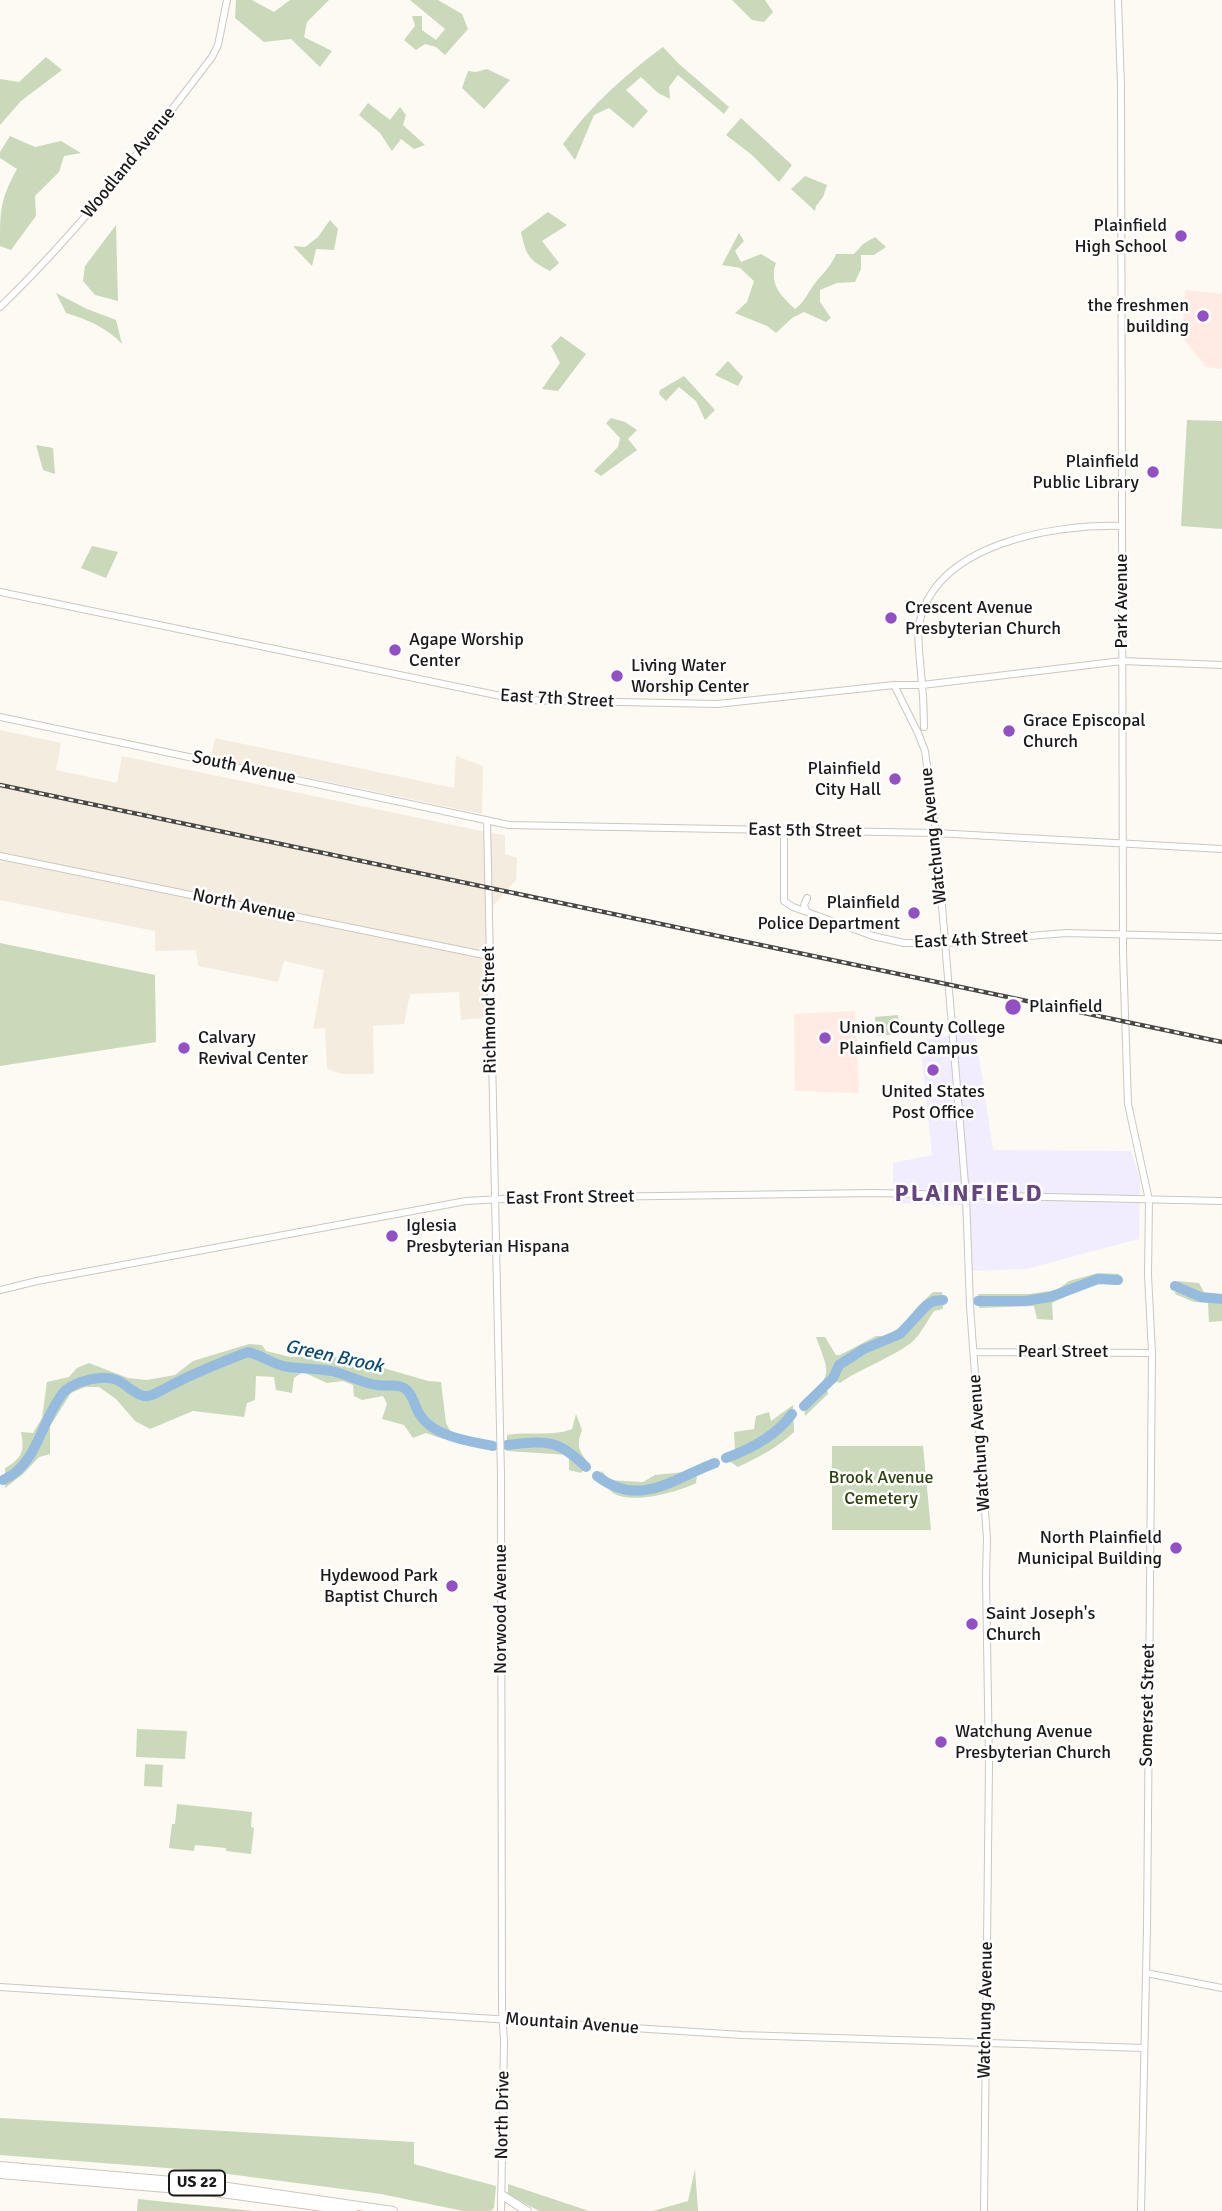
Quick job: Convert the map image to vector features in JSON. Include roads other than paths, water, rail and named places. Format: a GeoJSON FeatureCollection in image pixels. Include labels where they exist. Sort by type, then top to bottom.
{"type":"FeatureCollection","features":[{"type":"Feature","properties":{"kind":"highway","name":"US 22"},"geometry":{"type":"LineString","coordinates":[[0,2166],[207,2184],[393,2211]]}},
{"type":"Feature","properties":{"kind":"highway","name":"US 22"},"geometry":{"type":"LineString","coordinates":[[0,2174],[214,2192],[353,2211]]}},
{"type":"Feature","properties":{"kind":"highway"},"geometry":{"type":"LineString","coordinates":[[502,2195],[509,2202],[527,2211]]}},
{"type":"Feature","properties":{"kind":"street","name":"Woodland Avenue"},"geometry":{"type":"LineString","coordinates":[[0,307],[83,220],[144,147],[212,57],[218,45],[227,0]]}},
{"type":"Feature","properties":{"kind":"street","name":"Park Avenue"},"geometry":{"type":"LineString","coordinates":[[1118,0],[1121,85],[1124,962],[1128,1104],[1149,1200]]}},
{"type":"Feature","properties":{"kind":"street"},"geometry":{"type":"LineString","coordinates":[[924,727],[918,635],[921,617],[936,588],[951,573],[990,548],[1035,533],[1090,525],[1122,526]]}},
{"type":"Feature","properties":{"kind":"street","name":"East 7th Street"},"geometry":{"type":"LineString","coordinates":[[0,592],[520,700],[717,704],[894,685],[922,685],[1122,661],[1222,665]]}},
{"type":"Feature","properties":{"kind":"street","name":"Watchung Avenue"},"geometry":{"type":"LineString","coordinates":[[894,685],[925,751],[936,833],[966,1196],[970,1306],[987,1538],[989,1765],[984,2211]]}},
{"type":"Feature","properties":{"kind":"street","name":"South Avenue"},"geometry":{"type":"LineString","coordinates":[[0,717],[487,821]]}},
{"type":"Feature","properties":{"kind":"street","name":"East 5th Street"},"geometry":{"type":"LineString","coordinates":[[487,821],[509,825],[936,833],[1222,849]]}},
{"type":"Feature","properties":{"kind":"street","name":"Richmond Street"},"geometry":{"type":"LineString","coordinates":[[487,821],[494,1199]]}},
{"type":"Feature","properties":{"kind":"street","name":"East 4th Street"},"geometry":{"type":"LineString","coordinates":[[781,830],[784,836],[784,901],[806,912],[888,940],[911,944],[945,943],[1066,933],[1222,937]]}},
{"type":"Feature","properties":{"kind":"street","name":"North Avenue"},"geometry":{"type":"LineString","coordinates":[[0,856],[489,956]]}},
{"type":"Feature","properties":{"kind":"street"},"geometry":{"type":"LineString","coordinates":[[806,912],[804,905],[807,898]]}},
{"type":"Feature","properties":{"kind":"street","name":"East Front Street"},"geometry":{"type":"LineString","coordinates":[[0,1290],[37,1280],[439,1205],[494,1199],[874,1193],[1222,1201]]}},
{"type":"Feature","properties":{"kind":"street","name":"Norwood Avenue"},"geometry":{"type":"LineString","coordinates":[[494,1199],[500,1435],[503,2020]]}},
{"type":"Feature","properties":{"kind":"street","name":"Somerset Street"},"geometry":{"type":"LineString","coordinates":[[1141,2211],[1152,1353],[1148,1275],[1149,1200]]}},
{"type":"Feature","properties":{"kind":"street","name":"Pearl Street"},"geometry":{"type":"LineString","coordinates":[[974,1352],[1152,1353]]}},
{"type":"Feature","properties":{"kind":"street"},"geometry":{"type":"LineString","coordinates":[[1146,1973],[1222,1988]]}},
{"type":"Feature","properties":{"kind":"street","name":"Mountain Avenue"},"geometry":{"type":"LineString","coordinates":[[0,1987],[828,2039],[1144,2048]]}},
{"type":"Feature","properties":{"kind":"street","name":"North Drive"},"geometry":{"type":"LineString","coordinates":[[502,2211],[503,2020]]}},
{"type":"Feature","properties":{"kind":"waterway","name":"Green Brook"},"geometry":{"type":"LineString","coordinates":[[978,1301],[1025,1301],[1050,1297],[1098,1279],[1118,1280]]}},
{"type":"Feature","properties":{"kind":"waterway","name":"Green Brook"},"geometry":{"type":"LineString","coordinates":[[1175,1286],[1201,1297],[1222,1299]]}},
{"type":"Feature","properties":{"kind":"waterway","name":"Green Brook"},"geometry":{"type":"LineString","coordinates":[[804,1406],[833,1378],[839,1365],[864,1349],[900,1334],[927,1305],[943,1300]]}},
{"type":"Feature","properties":{"kind":"waterway","name":"Green Brook"},"geometry":{"type":"LineString","coordinates":[[3,1480],[22,1467],[58,1400],[71,1387],[90,1379],[111,1378],[134,1392],[150,1396],[248,1352],[283,1366],[330,1371],[372,1384],[401,1387],[407,1390],[420,1415],[434,1428],[453,1437],[493,1446]]}},
{"type":"Feature","properties":{"kind":"waterway","name":"Green Brook"},"geometry":{"type":"LineString","coordinates":[[726,1458],[762,1441],[792,1414]]}},
{"type":"Feature","properties":{"kind":"waterway","name":"Green Brook"},"geometry":{"type":"LineString","coordinates":[[507,1445],[541,1443],[559,1446],[586,1467]]}},
{"type":"Feature","properties":{"kind":"waterway","name":"Green Brook"},"geometry":{"type":"LineString","coordinates":[[597,1476],[613,1486],[642,1490],[657,1488],[715,1463]]}},
{"type":"Feature","properties":{"kind":"railway"},"geometry":{"type":"LineString","coordinates":[[0,785],[1222,1042]]}},
{"type":"Feature","properties":{"kind":"place","name":"Plainfield High School"},"geometry":{"type":"Point","coordinates":[1181,236]}},
{"type":"Feature","properties":{"kind":"place","name":"the freshmen building"},"geometry":{"type":"Point","coordinates":[1203,316]}},
{"type":"Feature","properties":{"kind":"place","name":"Plainfield Public Library"},"geometry":{"type":"Point","coordinates":[1153,472]}},
{"type":"Feature","properties":{"kind":"place","name":"Crescent Avenue Presbyterian Church"},"geometry":{"type":"Point","coordinates":[891,618]}},
{"type":"Feature","properties":{"kind":"place","name":"Agape Worship Center"},"geometry":{"type":"Point","coordinates":[395,650]}},
{"type":"Feature","properties":{"kind":"place","name":"Living Water Worship Center"},"geometry":{"type":"Point","coordinates":[617,676]}},
{"type":"Feature","properties":{"kind":"place","name":"Grace Episcopal Church"},"geometry":{"type":"Point","coordinates":[1009,731]}},
{"type":"Feature","properties":{"kind":"place","name":"Plainfield City Hall"},"geometry":{"type":"Point","coordinates":[895,779]}},
{"type":"Feature","properties":{"kind":"place","name":"Plainfield Police Department"},"geometry":{"type":"Point","coordinates":[914,913]}},
{"type":"Feature","properties":{"kind":"place","name":"Plainfield"},"geometry":{"type":"Point","coordinates":[1013,1007]}},
{"type":"Feature","properties":{"kind":"place","name":"Union County College Plainfield Campus"},"geometry":{"type":"Point","coordinates":[825,1038]}},
{"type":"Feature","properties":{"kind":"place","name":"Calvary Revival Center"},"geometry":{"type":"Point","coordinates":[184,1048]}},
{"type":"Feature","properties":{"kind":"place","name":"United States Post Office"},"geometry":{"type":"Point","coordinates":[933,1070]}},
{"type":"Feature","properties":{"kind":"place","name":"Iglesia Presbyterian Hispana"},"geometry":{"type":"Point","coordinates":[392,1236]}},
{"type":"Feature","properties":{"kind":"place","name":"North Plainfield Municipal Building"},"geometry":{"type":"Point","coordinates":[1176,1548]}},
{"type":"Feature","properties":{"kind":"place","name":"Hydewood Park Baptist Church"},"geometry":{"type":"Point","coordinates":[452,1586]}},
{"type":"Feature","properties":{"kind":"place","name":"Saint Joseph's Church"},"geometry":{"type":"Point","coordinates":[972,1624]}},
{"type":"Feature","properties":{"kind":"place","name":"Watchung Avenue Presbyterian Church"},"geometry":{"type":"Point","coordinates":[941,1742]}},
{"type":"Feature","properties":{"kind":"district","name":"PLAINFIELD"},"geometry":{"type":"Point","coordinates":[969,1195]}},
{"type":"Feature","properties":{"kind":"park label","name":"Brook Avenue Cemetery"},"geometry":{"type":"Point","coordinates":[881,1488]}}]}
